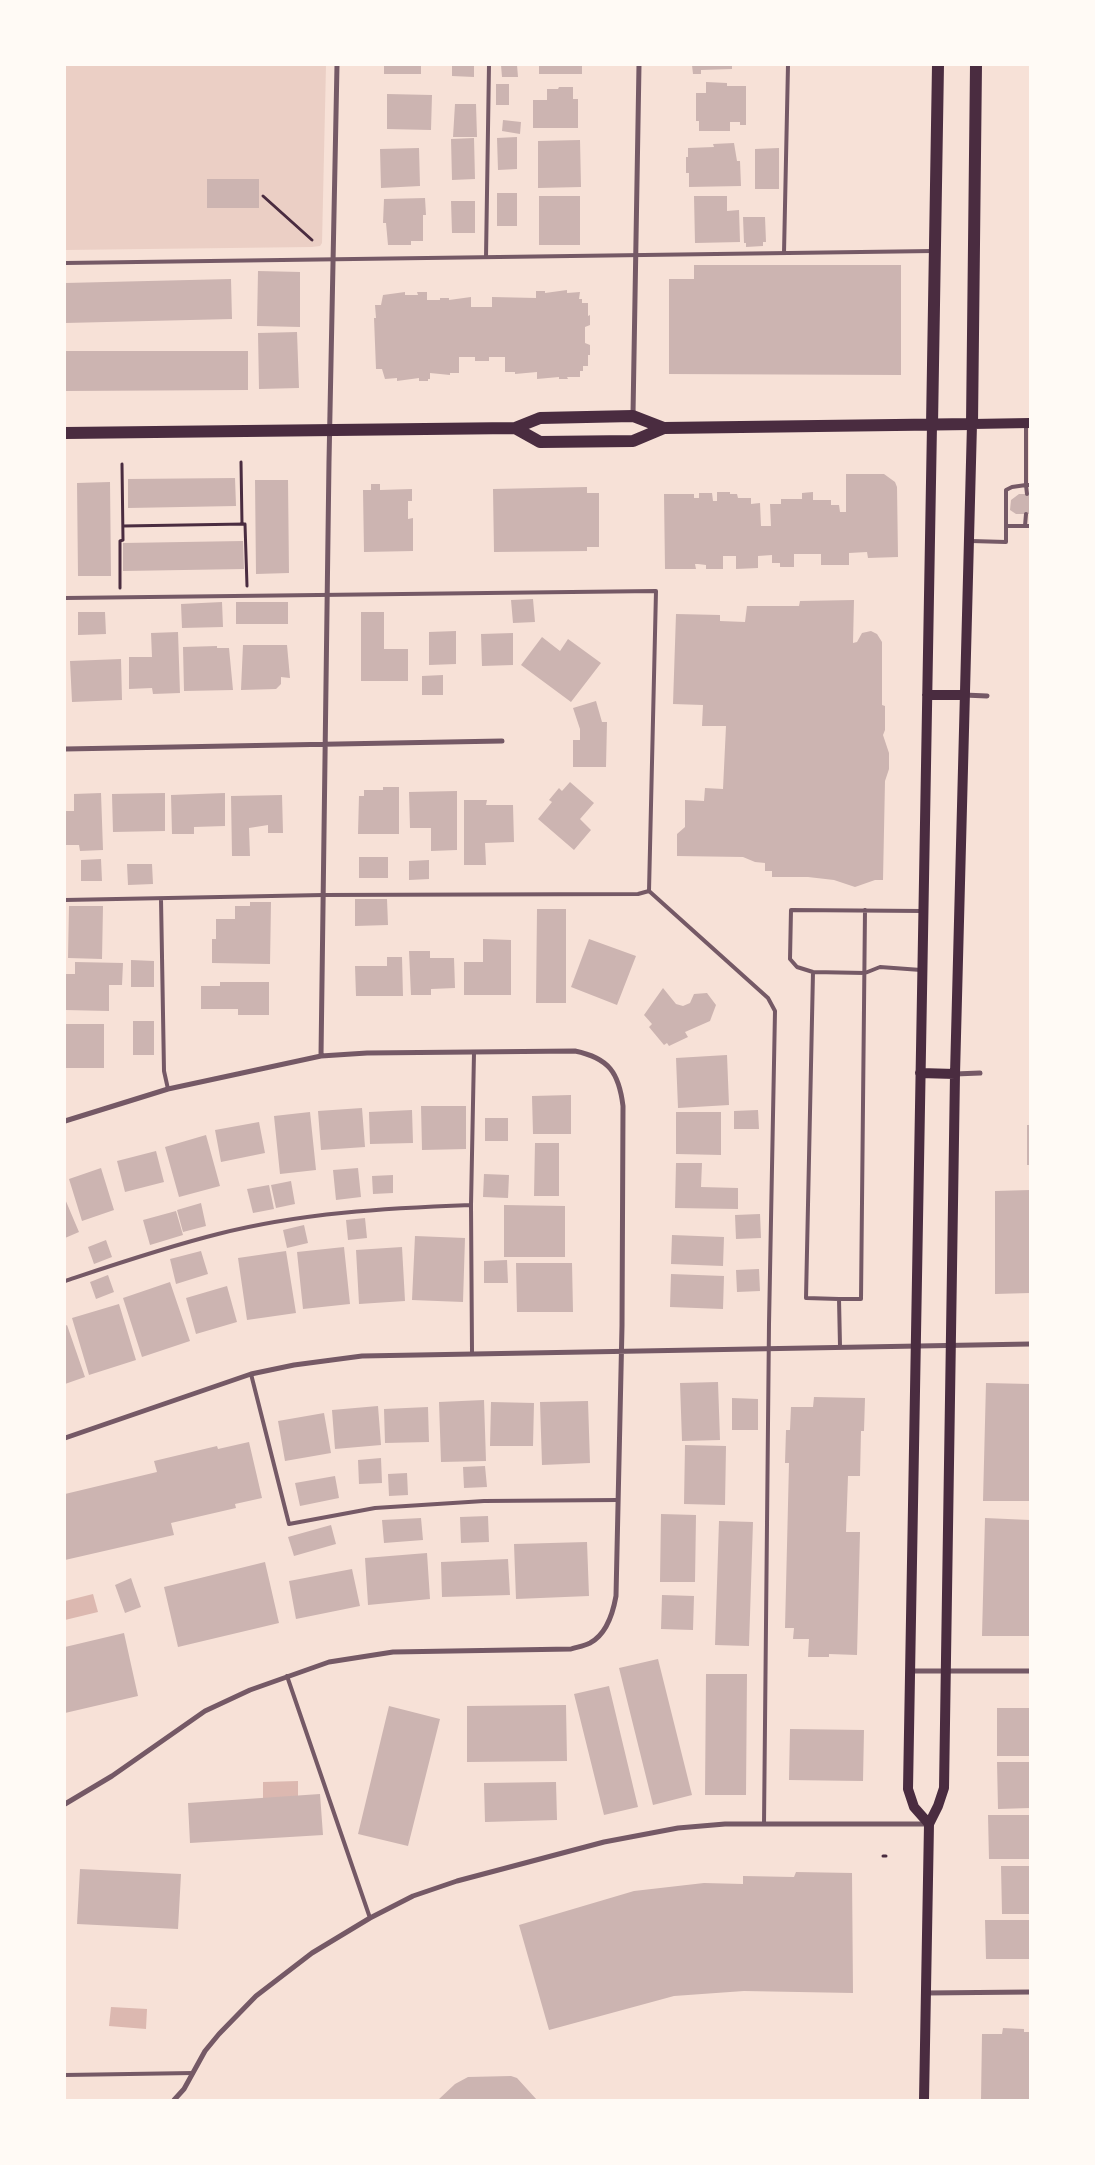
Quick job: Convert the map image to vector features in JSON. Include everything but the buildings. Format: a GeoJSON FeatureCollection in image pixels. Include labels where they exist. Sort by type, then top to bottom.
{"type":"FeatureCollection","features":[{"type":"Feature","properties":{"kind":"main road"},"geometry":{"type":"LineString","coordinates":[[929,1824],[914,1807],[908,1789],[938,65]]}},
{"type":"Feature","properties":{"kind":"main road"},"geometry":{"type":"LineString","coordinates":[[924,2100],[929,1824],[944,1788],[947,1671],[955,1074],[972,424],[976,65]]}},
{"type":"Feature","properties":{"kind":"main road"},"geometry":{"type":"LineString","coordinates":[[65,433],[515,428],[540,418],[633,416],[664,428],[1028,423]]}},
{"type":"Feature","properties":{"kind":"main road"},"geometry":{"type":"LineString","coordinates":[[515,428],[540,442],[549,442],[633,441],[664,428]]}},
{"type":"Feature","properties":{"kind":"main road"},"geometry":{"type":"LineString","coordinates":[[927,695],[964,695]]}},
{"type":"Feature","properties":{"kind":"main road"},"geometry":{"type":"LineString","coordinates":[[920,1073],[955,1074]]}},
{"type":"Feature","properties":{"kind":"street"},"geometry":{"type":"LineString","coordinates":[[321,1056],[337,65]]}},
{"type":"Feature","properties":{"kind":"street"},"geometry":{"type":"LineString","coordinates":[[633,416],[639,65]]}},
{"type":"Feature","properties":{"kind":"street"},"geometry":{"type":"LineString","coordinates":[[964,695],[987,696]]}},
{"type":"Feature","properties":{"kind":"street"},"geometry":{"type":"LineString","coordinates":[[65,749],[502,741]]}},
{"type":"Feature","properties":{"kind":"street"},"geometry":{"type":"LineString","coordinates":[[65,1121],[168,1089],[321,1056],[367,1053],[575,1051],[598,1059],[611,1069],[621,1086],[623,1106],[616,1596],[612,1616],[602,1632],[591,1642],[571,1649],[393,1652],[328,1662],[250,1690],[205,1711],[112,1776],[65,1804]]}},
{"type":"Feature","properties":{"kind":"street"},"geometry":{"type":"LineString","coordinates":[[955,1074],[980,1073]]}},
{"type":"Feature","properties":{"kind":"street"},"geometry":{"type":"LineString","coordinates":[[65,1438],[251,1374],[294,1365],[362,1356],[472,1352],[1030,1344]]}},
{"type":"Feature","properties":{"kind":"street"},"geometry":{"type":"LineString","coordinates":[[911,1672],[1030,1671]]}},
{"type":"Feature","properties":{"kind":"street"},"geometry":{"type":"LineString","coordinates":[[174,2100],[184,2089],[205,2051],[256,1996],[312,1953],[370,1918],[413,1896],[456,1881],[604,1842],[678,1828],[764,1824],[929,1824]]}},
{"type":"Feature","properties":{"kind":"street"},"geometry":{"type":"LineString","coordinates":[[926,1992],[1030,1992]]}},
{"type":"Feature","properties":{"kind":"lane"},"geometry":{"type":"LineString","coordinates":[[486,257],[489,65]]}},
{"type":"Feature","properties":{"kind":"lane"},"geometry":{"type":"LineString","coordinates":[[784,253],[788,65]]}},
{"type":"Feature","properties":{"kind":"lane"},"geometry":{"type":"LineString","coordinates":[[65,263],[934,251]]}},
{"type":"Feature","properties":{"kind":"lane"},"geometry":{"type":"LineString","coordinates":[[1026,494],[1028,485],[1028,423]]}},
{"type":"Feature","properties":{"kind":"lane"},"geometry":{"type":"LineString","coordinates":[[969,541],[1006,542],[1006,490],[1012,487],[1028,485]]}},
{"type":"Feature","properties":{"kind":"lane"},"geometry":{"type":"LineString","coordinates":[[1006,526],[1028,526],[1026,514]]}},
{"type":"Feature","properties":{"kind":"lane"},"geometry":{"type":"LineString","coordinates":[[65,598],[327,596],[656,590],[649,891],[768,998],[775,1011],[768,1348],[764,1824]]}},
{"type":"Feature","properties":{"kind":"lane"},"geometry":{"type":"LineString","coordinates":[[65,900],[324,895],[638,894],[649,891]]}},
{"type":"Feature","properties":{"kind":"lane"},"geometry":{"type":"LineString","coordinates":[[161,899],[164,1071],[168,1089]]}},
{"type":"Feature","properties":{"kind":"lane"},"geometry":{"type":"LineString","coordinates":[[922,970],[880,967],[865,973],[812,972],[797,967],[790,959],[791,910],[923,911]]}},
{"type":"Feature","properties":{"kind":"lane"},"geometry":{"type":"LineString","coordinates":[[812,972],[806,1298],[861,1299],[865,910]]}},
{"type":"Feature","properties":{"kind":"lane"},"geometry":{"type":"LineString","coordinates":[[472,1352],[471,1205],[474,1053]]}},
{"type":"Feature","properties":{"kind":"lane"},"geometry":{"type":"LineString","coordinates":[[65,1281],[219,1234],[282,1221],[363,1212],[471,1205]]}},
{"type":"Feature","properties":{"kind":"lane"},"geometry":{"type":"LineString","coordinates":[[839,1299],[840,1346]]}},
{"type":"Feature","properties":{"kind":"lane"},"geometry":{"type":"LineString","coordinates":[[251,1374],[289,1524],[375,1508],[484,1501],[618,1500]]}},
{"type":"Feature","properties":{"kind":"lane"},"geometry":{"type":"LineString","coordinates":[[286,1676],[370,1918]]}},
{"type":"Feature","properties":{"kind":"lane"},"geometry":{"type":"LineString","coordinates":[[65,2075],[193,2073]]}},
{"type":"Feature","properties":{"kind":"path"},"geometry":{"type":"LineString","coordinates":[[263,196],[312,240]]}},
{"type":"Feature","properties":{"kind":"path"},"geometry":{"type":"LineString","coordinates":[[242,462],[242,524]]}},
{"type":"Feature","properties":{"kind":"path"},"geometry":{"type":"LineString","coordinates":[[120,598],[120,540],[123,540],[122,464]]}},
{"type":"Feature","properties":{"kind":"path"},"geometry":{"type":"LineString","coordinates":[[123,526],[245,524],[247,597]]}},
{"type":"Feature","properties":{"kind":"shaded area"},"geometry":{"type":"Polygon","coordinates":[[[65,65],[326,65],[322,243],[320,246],[65,250],[65,65]]]}},
{"type":"Feature","properties":{"kind":"shaded area"},"geometry":{"type":"Polygon","coordinates":[[[93,1594],[98,1612],[65,1620],[65,1601],[93,1594]]]}},
{"type":"Feature","properties":{"kind":"shaded area"},"geometry":{"type":"Polygon","coordinates":[[[298,1781],[298,1799],[263,1800],[263,1782],[298,1781]]]}},
{"type":"Feature","properties":{"kind":"shaded area"},"geometry":{"type":"Polygon","coordinates":[[[111,2007],[147,2009],[146,2029],[109,2026],[111,2007]]]}}]}
